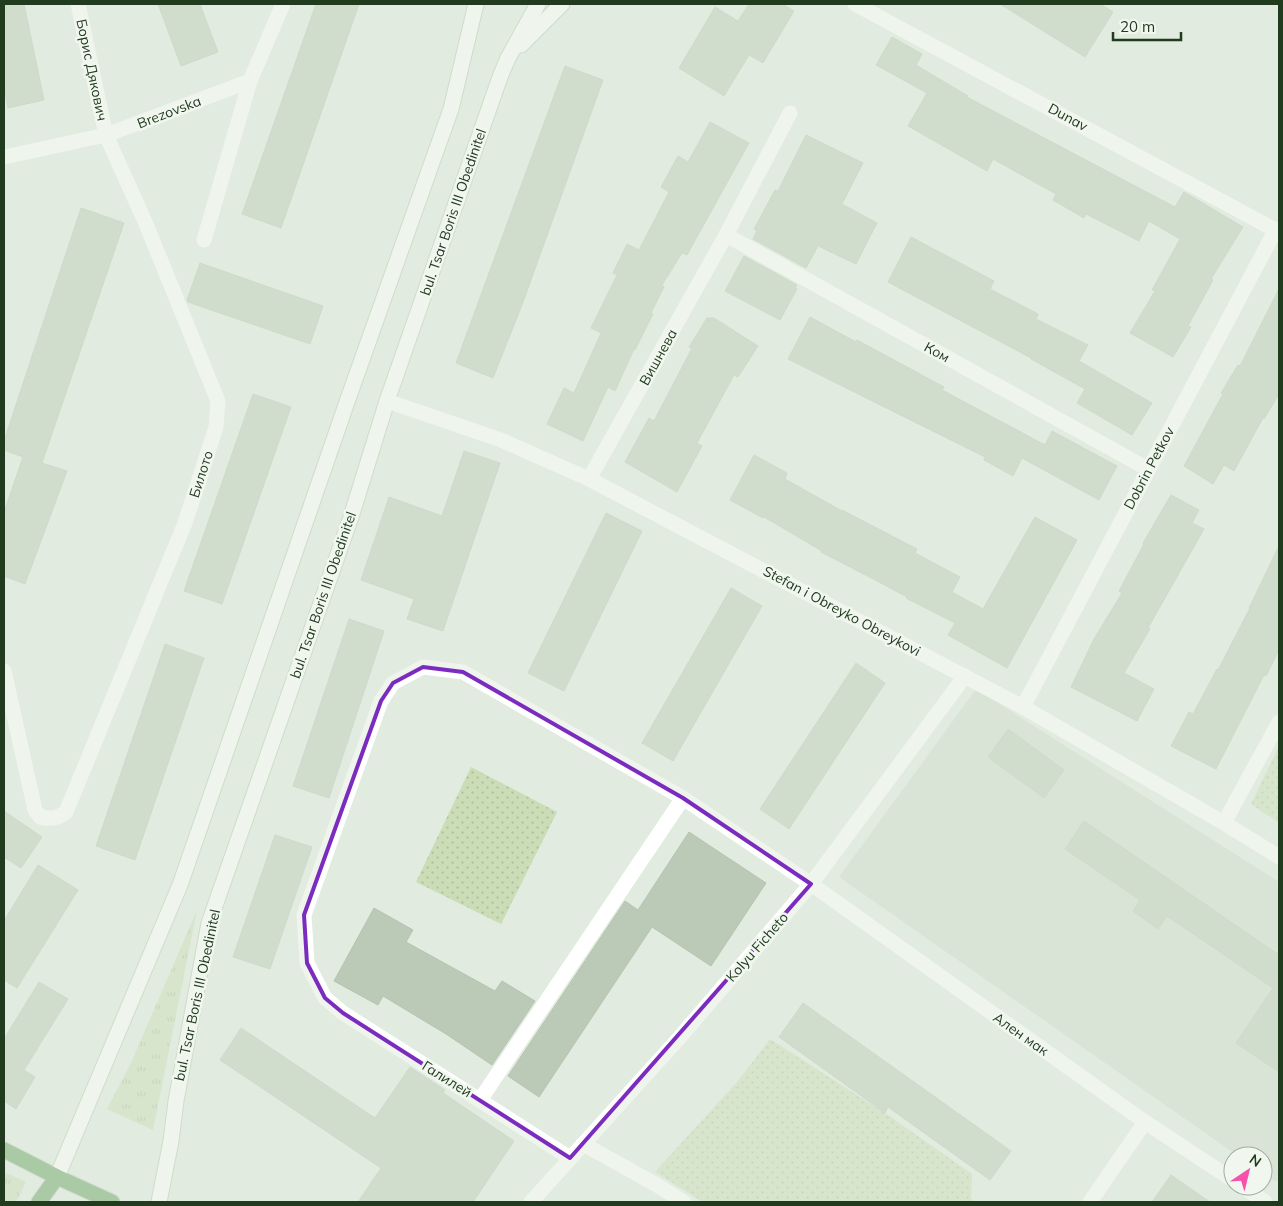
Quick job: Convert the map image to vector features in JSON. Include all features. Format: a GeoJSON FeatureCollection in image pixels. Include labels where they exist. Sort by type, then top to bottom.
{"type":"FeatureCollection","features":[{"type":"Feature","properties":{"kind":"main road"},"geometry":{"type":"LineString","coordinates":[[4,1150],[112,1202]]}},
{"type":"Feature","properties":{"kind":"main road"},"geometry":{"type":"LineString","coordinates":[[39,1202],[57,1177]]}},
{"type":"Feature","properties":{"kind":"street","name":"Борис Дякович"},"geometry":{"type":"LineString","coordinates":[[78,4],[106,135]]}},
{"type":"Feature","properties":{"kind":"street"},"geometry":{"type":"LineString","coordinates":[[204,240],[250,81],[283,4]]}},
{"type":"Feature","properties":{"kind":"street"},"geometry":{"type":"LineString","coordinates":[[57,1177],[180,885],[360,364],[451,110],[476,4]]}},
{"type":"Feature","properties":{"kind":"street","name":"bul. Tsar Boris III Obedinitel"},"geometry":{"type":"LineString","coordinates":[[159,1202],[209,923],[351,517],[387,401],[508,58],[538,4]]}},
{"type":"Feature","properties":{"kind":"street"},"geometry":{"type":"LineString","coordinates":[[508,58],[562,4]]}},
{"type":"Feature","properties":{"kind":"street","name":"Dunav"},"geometry":{"type":"LineString","coordinates":[[855,4],[1277,230]]}},
{"type":"Feature","properties":{"kind":"street","name":"Brezovska"},"geometry":{"type":"LineString","coordinates":[[4,157],[106,135],[250,81]]}},
{"type":"Feature","properties":{"kind":"street","name":"Вишнева"},"geometry":{"type":"LineString","coordinates":[[589,479],[726,235],[790,113]]}},
{"type":"Feature","properties":{"kind":"street","name":"Билото"},"geometry":{"type":"LineString","coordinates":[[4,671],[35,810],[40,817],[59,818],[66,812],[185,523],[216,427],[218,401],[146,224],[106,135]]}},
{"type":"Feature","properties":{"kind":"street","name":"Dobrin Petkov"},"geometry":{"type":"LineString","coordinates":[[1023,708],[1148,469],[1277,230]]}},
{"type":"Feature","properties":{"kind":"street","name":"Ком"},"geometry":{"type":"LineString","coordinates":[[726,235],[1148,469]]}},
{"type":"Feature","properties":{"kind":"street","name":"Stefan i Obreyko Obreykovi"},"geometry":{"type":"LineString","coordinates":[[387,401],[501,440],[589,479],[965,676],[1279,857]]}},
{"type":"Feature","properties":{"kind":"street","name":"Ален мак"},"geometry":{"type":"LineString","coordinates":[[326,998],[307,963],[304,915],[381,701],[393,683],[423,666],[463,672],[683,798],[811,884],[1145,1122],[1223,1173]]}},
{"type":"Feature","properties":{"kind":"street","name":"Kolyu Ficheto"},"geometry":{"type":"LineString","coordinates":[[530,1202],[680,1037],[811,884],[965,676]]}},
{"type":"Feature","properties":{"kind":"street"},"geometry":{"type":"LineString","coordinates":[[1224,824],[1279,722]]}},
{"type":"Feature","properties":{"kind":"street"},"geometry":{"type":"LineString","coordinates":[[480,1100],[683,798]]}},
{"type":"Feature","properties":{"kind":"street","name":"Галилей"},"geometry":{"type":"LineString","coordinates":[[326,998],[343,1013],[570,1158]]}},
{"type":"Feature","properties":{"kind":"street"},"geometry":{"type":"LineString","coordinates":[[1090,1202],[1145,1122]]}},
{"type":"Feature","properties":{"kind":"street"},"geometry":{"type":"LineString","coordinates":[[583,1144],[684,1202]]}},
{"type":"Feature","properties":{"kind":"highlighted area"},"geometry":{"type":"Polygon","coordinates":[[[423,667],[463,672],[683,798],[811,884],[570,1158],[343,1013],[325,998],[307,963],[304,915],[381,701],[393,683],[423,667]]]}},
{"type":"Feature","properties":{"kind":"shaded area"},"geometry":{"type":"Polygon","coordinates":[[[976,689],[1279,882],[1279,1178],[1276,1182],[1273,1180],[1273,1146],[1224,1146],[839,877],[976,689]]]}},
{"type":"Feature","properties":{"kind":"green space"},"geometry":{"type":"Polygon","coordinates":[[[1279,746],[1279,823],[1251,804],[1279,746]]]}},
{"type":"Feature","properties":{"kind":"green space"},"geometry":{"type":"Polygon","coordinates":[[[471,767],[557,812],[501,924],[416,882],[471,767]]]}},
{"type":"Feature","properties":{"kind":"green space"},"geometry":{"type":"Polygon","coordinates":[[[197,910],[153,1130],[107,1109],[131,1063],[197,910]]]}},
{"type":"Feature","properties":{"kind":"green space"},"geometry":{"type":"Polygon","coordinates":[[[770,1039],[885,1113],[972,1174],[971,1199],[976,1202],[703,1202],[655,1172],[738,1081],[770,1039]]]}},
{"type":"Feature","properties":{"kind":"green space"},"geometry":{"type":"Polygon","coordinates":[[[4,1172],[26,1182],[16,1202],[4,1202],[4,1172]]]}},
{"type":"Feature","properties":{"kind":"building"},"geometry":{"type":"Polygon","coordinates":[[[4,4],[24,4],[44,100],[8,108],[4,88],[4,4]]]}},
{"type":"Feature","properties":{"kind":"building"},"geometry":{"type":"Polygon","coordinates":[[[158,4],[200,4],[218,52],[181,66],[158,4]]]}},
{"type":"Feature","properties":{"kind":"building"},"geometry":{"type":"Polygon","coordinates":[[[316,4],[359,4],[281,228],[242,214],[316,4]]]}},
{"type":"Feature","properties":{"kind":"building"},"geometry":{"type":"Polygon","coordinates":[[[749,4],[782,4],[794,11],[763,63],[749,55],[724,96],[679,68],[715,7],[738,21],[749,4]]]}},
{"type":"Feature","properties":{"kind":"building"},"geometry":{"type":"Polygon","coordinates":[[[1000,4],[1100,4],[1113,12],[1085,57],[1000,4]]]}},
{"type":"Feature","properties":{"kind":"building"},"geometry":{"type":"Polygon","coordinates":[[[892,37],[922,54],[916,65],[967,97],[1175,207],[1184,192],[1243,227],[1211,279],[1213,280],[1188,326],[1191,327],[1173,357],[1130,333],[1155,291],[1152,290],[1180,239],[1149,221],[1139,241],[1086,214],[1084,218],[1053,200],[1056,194],[993,159],[987,171],[908,126],[927,93],[876,65],[892,37]]]}},
{"type":"Feature","properties":{"kind":"building"},"geometry":{"type":"Polygon","coordinates":[[[565,66],[603,80],[522,305],[493,378],[456,363],[565,66]]]}},
{"type":"Feature","properties":{"kind":"building"},"geometry":{"type":"Polygon","coordinates":[[[710,122],[749,143],[687,255],[682,253],[662,285],[664,287],[651,313],[653,314],[634,349],[615,391],[608,387],[583,441],[547,424],[564,388],[574,393],[601,333],[591,328],[617,275],[613,273],[627,244],[639,250],[669,192],[661,187],[678,156],[688,162],[710,122]]]}},
{"type":"Feature","properties":{"kind":"building"},"geometry":{"type":"Polygon","coordinates":[[[806,135],[863,163],[842,204],[877,223],[856,264],[818,246],[806,268],[753,239],[757,231],[754,229],[775,190],[778,191],[806,135]]]}},
{"type":"Feature","properties":{"kind":"building"},"geometry":{"type":"Polygon","coordinates":[[[81,208],[124,223],[42,463],[67,471],[25,584],[4,576],[4,512],[23,457],[4,450],[4,441],[81,208]]]}},
{"type":"Feature","properties":{"kind":"building"},"geometry":{"type":"Polygon","coordinates":[[[911,237],[994,281],[990,289],[1038,314],[1036,319],[1088,345],[1079,361],[1152,403],[1132,435],[1077,403],[1085,389],[888,282],[911,237]]]}},
{"type":"Feature","properties":{"kind":"building"},"geometry":{"type":"Polygon","coordinates":[[[744,256],[797,285],[795,288],[797,289],[780,320],[725,291],[744,256]]]}},
{"type":"Feature","properties":{"kind":"building"},"geometry":{"type":"Polygon","coordinates":[[[200,263],[323,306],[310,344],[188,302],[187,300],[200,263]]]}},
{"type":"Feature","properties":{"kind":"building"},"geometry":{"type":"Polygon","coordinates":[[[1279,289],[1279,394],[1263,418],[1234,471],[1224,465],[1213,484],[1184,466],[1223,394],[1221,393],[1238,365],[1240,366],[1279,289]]]}},
{"type":"Feature","properties":{"kind":"building"},"geometry":{"type":"Polygon","coordinates":[[[810,317],[944,387],[942,390],[1045,445],[1052,431],[1117,466],[1099,500],[1022,458],[1013,476],[984,460],[985,457],[788,359],[810,317]]]}},
{"type":"Feature","properties":{"kind":"building"},"geometry":{"type":"Polygon","coordinates":[[[707,318],[714,318],[758,346],[738,377],[734,375],[697,443],[702,446],[677,492],[625,462],[649,418],[654,421],[692,348],[689,347],[707,318]]]}},
{"type":"Feature","properties":{"kind":"building"},"geometry":{"type":"Polygon","coordinates":[[[253,394],[291,407],[222,604],[184,591],[253,394]]]}},
{"type":"Feature","properties":{"kind":"building"},"geometry":{"type":"Polygon","coordinates":[[[464,451],[500,463],[443,631],[407,619],[414,599],[361,580],[389,497],[442,516],[464,451]]]}},
{"type":"Feature","properties":{"kind":"building"},"geometry":{"type":"Polygon","coordinates":[[[754,455],[787,473],[785,479],[842,511],[917,549],[915,553],[960,577],[952,592],[983,609],[1035,517],[1077,540],[1007,668],[948,635],[955,623],[821,552],[764,517],[730,500],[754,455]]]}},
{"type":"Feature","properties":{"kind":"building"},"geometry":{"type":"Polygon","coordinates":[[[1171,495],[1199,510],[1192,523],[1204,529],[1124,673],[1154,689],[1137,721],[1071,687],[1094,639],[1122,593],[1119,591],[1143,543],[1171,495]]]}},
{"type":"Feature","properties":{"kind":"building"},"geometry":{"type":"Polygon","coordinates":[[[606,513],[642,531],[564,691],[528,673],[606,513]]]}},
{"type":"Feature","properties":{"kind":"building"},"geometry":{"type":"Polygon","coordinates":[[[1279,546],[1279,650],[1266,676],[1264,675],[1216,769],[1171,746],[1189,712],[1193,714],[1218,670],[1279,546]]]}},
{"type":"Feature","properties":{"kind":"building"},"geometry":{"type":"Polygon","coordinates":[[[731,588],[762,606],[673,761],[642,743],[731,588]]]}},
{"type":"Feature","properties":{"kind":"building"},"geometry":{"type":"Polygon","coordinates":[[[349,619],[384,631],[329,798],[293,786],[349,619]]]}},
{"type":"Feature","properties":{"kind":"building"},"geometry":{"type":"Polygon","coordinates":[[[165,644],[204,658],[135,860],[96,846],[165,644]]]}},
{"type":"Feature","properties":{"kind":"building"},"geometry":{"type":"Polygon","coordinates":[[[856,663],[885,683],[789,829],[760,809],[856,663]]]}},
{"type":"Feature","properties":{"kind":"building"},"geometry":{"type":"Polygon","coordinates":[[[1008,729],[1064,770],[1044,798],[988,757],[1008,729]]]}},
{"type":"Feature","properties":{"kind":"building"},"geometry":{"type":"Polygon","coordinates":[[[4,811],[42,837],[21,868],[4,857],[4,811]]]}},
{"type":"Feature","properties":{"kind":"building"},"geometry":{"type":"Polygon","coordinates":[[[1084,821],[1279,955],[1279,1072],[1236,1043],[1273,988],[1167,916],[1158,929],[1133,911],[1140,900],[1065,849],[1084,821]]]}},
{"type":"Feature","properties":{"kind":"building"},"geometry":{"type":"Polygon","coordinates":[[[689,832],[766,883],[711,966],[652,927],[539,1097],[508,1076],[625,901],[638,910],[689,832]]]}},
{"type":"Feature","properties":{"kind":"building"},"geometry":{"type":"Polygon","coordinates":[[[275,835],[312,847],[270,969],[233,957],[275,835]]]}},
{"type":"Feature","properties":{"kind":"building"},"geometry":{"type":"Polygon","coordinates":[[[38,865],[78,890],[17,988],[4,980],[4,921],[38,865]]]}},
{"type":"Feature","properties":{"kind":"building"},"geometry":{"type":"Polygon","coordinates":[[[374,908],[413,930],[406,942],[495,991],[502,981],[535,1001],[492,1065],[446,1034],[383,996],[378,1005],[334,981],[374,908]]]}},
{"type":"Feature","properties":{"kind":"building"},"geometry":{"type":"Polygon","coordinates":[[[39,982],[68,999],[24,1070],[35,1077],[16,1109],[4,1101],[4,1039],[39,982]]]}},
{"type":"Feature","properties":{"kind":"building"},"geometry":{"type":"Polygon","coordinates":[[[803,1003],[1011,1151],[990,1180],[888,1107],[885,1113],[779,1037],[803,1003]]]}},
{"type":"Feature","properties":{"kind":"building"},"geometry":{"type":"Polygon","coordinates":[[[241,1028],[375,1118],[410,1067],[445,1090],[443,1093],[514,1141],[473,1202],[358,1202],[381,1168],[220,1060],[241,1028]]]}},
{"type":"Feature","properties":{"kind":"building"},"geometry":{"type":"Polygon","coordinates":[[[1171,1175],[1210,1202],[1152,1202],[1171,1175]]]}}]}
